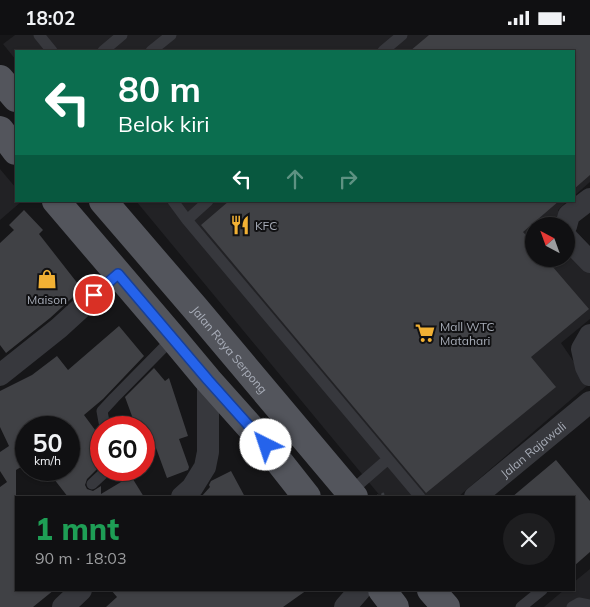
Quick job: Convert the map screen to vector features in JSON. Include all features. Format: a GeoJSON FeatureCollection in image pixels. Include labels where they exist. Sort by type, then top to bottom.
{"type":"FeatureCollection","features":[{"type":"Feature","properties":{"kind":"main road"},"geometry":{"type":"LineString","coordinates":[[0,79],[15,97]]}},
{"type":"Feature","properties":{"kind":"main road"},"geometry":{"type":"LineString","coordinates":[[0,130],[15,150]]}},
{"type":"Feature","properties":{"kind":"main road"},"geometry":{"type":"LineString","coordinates":[[57,202],[208,380],[266,445],[306,496]]}},
{"type":"Feature","properties":{"kind":"main road","name":"Jalan Raya Serpong"},"geometry":{"type":"LineString","coordinates":[[104,202],[360,496]]}},
{"type":"Feature","properties":{"kind":"main road"},"geometry":{"type":"LineString","coordinates":[[383,591],[395,607]]}},
{"type":"Feature","properties":{"kind":"main road"},"geometry":{"type":"LineString","coordinates":[[432,591],[446,607]]}},
{"type":"Feature","properties":{"kind":"street"},"geometry":{"type":"LineString","coordinates":[[568,217],[590,199]]}},
{"type":"Feature","properties":{"kind":"street"},"geometry":{"type":"LineString","coordinates":[[575,246],[590,262]]}},
{"type":"Feature","properties":{"kind":"street"},"geometry":{"type":"LineString","coordinates":[[0,375],[59,328],[118,274]]}},
{"type":"Feature","properties":{"kind":"street"},"geometry":{"type":"LineString","coordinates":[[590,335],[582,349],[590,375]]}},
{"type":"Feature","properties":{"kind":"street"},"geometry":{"type":"LineString","coordinates":[[183,496],[192,488],[205,467],[208,452],[208,380]]}},
{"type":"Feature","properties":{"kind":"street","name":"Jalan Rajawali"},"geometry":{"type":"LineString","coordinates":[[476,496],[590,402]]}},
{"type":"Feature","properties":{"kind":"street"},"geometry":{"type":"LineString","coordinates":[[63,607],[81,591]]}},
{"type":"Feature","properties":{"kind":"street"},"geometry":{"type":"LineString","coordinates":[[345,607],[359,591]]}},
{"type":"Feature","properties":{"kind":"lane"},"geometry":{"type":"LineString","coordinates":[[39,35],[51,50]]}},
{"type":"Feature","properties":{"kind":"lane"},"geometry":{"type":"LineString","coordinates":[[104,50],[122,35]]}},
{"type":"Feature","properties":{"kind":"lane"},"geometry":{"type":"LineString","coordinates":[[152,50],[171,35]]}},
{"type":"Feature","properties":{"kind":"lane"},"geometry":{"type":"LineString","coordinates":[[384,50],[402,35]]}},
{"type":"Feature","properties":{"kind":"lane"},"geometry":{"type":"LineString","coordinates":[[174,202],[419,496]]}},
{"type":"Feature","properties":{"kind":"lane"},"geometry":{"type":"LineString","coordinates":[[187,220],[207,202]]}},
{"type":"Feature","properties":{"kind":"lane"},"geometry":{"type":"LineString","coordinates":[[103,416],[102,411],[173,338]]}},
{"type":"Feature","properties":{"kind":"lane"},"geometry":{"type":"LineString","coordinates":[[360,496],[388,459]]}},
{"type":"Feature","properties":{"kind":"lane"},"geometry":{"type":"LineString","coordinates":[[521,607],[541,591]]}},
{"type":"Feature","properties":{"kind":"lane"},"geometry":{"type":"LineString","coordinates":[[572,607],[579,603],[590,605]]}},
{"type":"Feature","properties":{"kind":"path"},"geometry":{"type":"LineString","coordinates":[[360,496],[382,493],[384,496]]}},
{"type":"Feature","properties":{"kind":"shaded area"},"geometry":{"type":"Polygon","coordinates":[[[15,35],[590,35],[590,182],[575,195],[575,50],[15,50],[15,59],[3,44],[15,35]]]}},
{"type":"Feature","properties":{"kind":"shaded area"},"geometry":{"type":"Polygon","coordinates":[[[0,169],[15,187],[15,202],[21,202],[0,220],[0,169]]]}},
{"type":"Feature","properties":{"kind":"shaded area","name":"Mall WTC Matahari"},"geometry":{"type":"Polygon","coordinates":[[[137,202],[566,202],[558,210],[564,217],[525,217],[525,267],[575,267],[575,230],[590,247],[590,319],[561,343],[589,384],[459,496],[380,496],[137,202]]]}},
{"type":"Feature","properties":{"kind":"shaded area"},"geometry":{"type":"Polygon","coordinates":[[[590,569],[590,607],[544,607],[563,591],[575,591],[575,581],[590,569]]]}},
{"type":"Feature","properties":{"kind":"building"},"geometry":{"type":"Polygon","coordinates":[[[429,35],[590,35],[590,175],[575,188],[575,50],[411,50],[429,35]]]}},
{"type":"Feature","properties":{"kind":"building","name":"Mall WTC Matahari"},"geometry":{"type":"Polygon","coordinates":[[[228,202],[558,202],[540,217],[525,217],[525,230],[523,232],[525,234],[525,267],[553,267],[589,309],[531,357],[556,387],[426,493],[201,225],[228,202]]]}},
{"type":"Feature","properties":{"kind":"building"},"geometry":{"type":"Polygon","coordinates":[[[24,210],[43,230],[39,234],[82,289],[50,318],[6,353],[0,345],[0,243],[14,230],[9,225],[24,210]]]}},
{"type":"Feature","properties":{"kind":"building"},"geometry":{"type":"Polygon","coordinates":[[[119,326],[144,356],[103,399],[84,415],[90,423],[90,476],[85,485],[87,489],[93,491],[101,486],[101,494],[123,481],[134,481],[143,496],[67,496],[56,481],[80,481],[80,416],[15,416],[15,591],[53,591],[33,607],[0,607],[0,487],[7,482],[0,471],[0,452],[9,446],[0,427],[0,391],[32,375],[57,356],[68,370],[119,326]]]}},
{"type":"Feature","properties":{"kind":"building"},"geometry":{"type":"Polygon","coordinates":[[[154,368],[165,381],[169,378],[188,436],[179,439],[189,467],[188,470],[167,478],[155,448],[155,416],[132,416],[125,397],[154,368]]]}},
{"type":"Feature","properties":{"kind":"building"},"geometry":{"type":"Polygon","coordinates":[[[556,460],[590,501],[590,552],[575,565],[575,496],[513,496],[556,460]]]}},
{"type":"Feature","properties":{"kind":"building"},"geometry":{"type":"Polygon","coordinates":[[[231,471],[244,496],[202,496],[210,487],[211,481],[231,471]]]}},
{"type":"Feature","properties":{"kind":"building"},"geometry":{"type":"Polygon","coordinates":[[[112,591],[306,591],[283,607],[106,607],[117,597],[112,591]]]}},
{"type":"Feature","properties":{"kind":"place","name":"KFC"},"geometry":{"type":"Point","coordinates":[240,225]}},
{"type":"Feature","properties":{"kind":"place","name":"Maison"},"geometry":{"type":"Point","coordinates":[47,279]}},
{"type":"Feature","properties":{"kind":"place","name":"Mall WTC Matahari"},"geometry":{"type":"Point","coordinates":[425,333]}},
{"type":"Feature","properties":{"kind":"route"},"geometry":{"type":"LineString","coordinates":[[94,295],[118,274],[266,445]]}}]}
